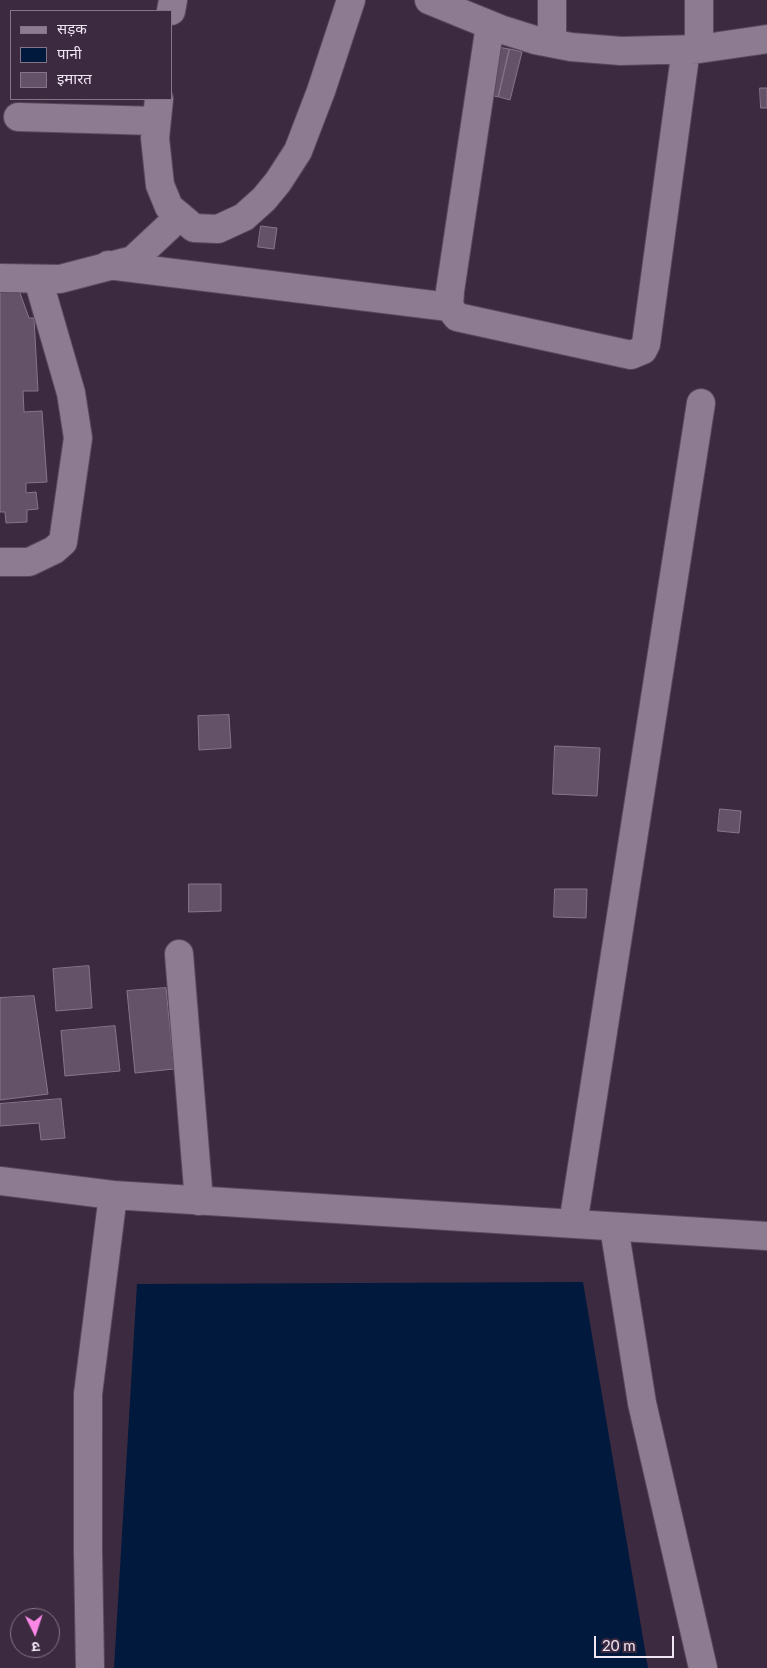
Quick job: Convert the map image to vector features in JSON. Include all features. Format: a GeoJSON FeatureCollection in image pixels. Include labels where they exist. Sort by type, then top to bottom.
{"type":"FeatureCollection","features":[{"type":"Feature","properties":{"kind":"street"},"geometry":{"type":"LineString","coordinates":[[18,117],[158,110],[155,138],[160,186],[169,207],[194,228],[218,229],[244,217],[264,199],[278,182],[298,151],[321,91],[351,0]]}},
{"type":"Feature","properties":{"kind":"street"},"geometry":{"type":"LineString","coordinates":[[429,0],[490,25],[534,40],[571,47],[621,51],[692,49],[767,39]]}},
{"type":"Feature","properties":{"kind":"street"},"geometry":{"type":"LineString","coordinates":[[552,0],[552,43]]}},
{"type":"Feature","properties":{"kind":"street"},"geometry":{"type":"LineString","coordinates":[[490,25],[449,307],[457,317],[632,355],[643,350],[646,344],[699,0]]}},
{"type":"Feature","properties":{"kind":"street"},"geometry":{"type":"LineString","coordinates":[[0,278],[60,279],[134,260],[180,216]]}},
{"type":"Feature","properties":{"kind":"street"},"geometry":{"type":"LineString","coordinates":[[108,266],[449,307]]}},
{"type":"Feature","properties":{"kind":"street"},"geometry":{"type":"LineString","coordinates":[[0,562],[29,562],[54,550],[63,542],[78,438],[71,393],[38,279]]}},
{"type":"Feature","properties":{"kind":"street"},"geometry":{"type":"LineString","coordinates":[[573,1224],[701,403]]}},
{"type":"Feature","properties":{"kind":"street"},"geometry":{"type":"LineString","coordinates":[[179,954],[199,1201]]}},
{"type":"Feature","properties":{"kind":"street"},"geometry":{"type":"LineString","coordinates":[[0,1180],[113,1195],[767,1236]]}},
{"type":"Feature","properties":{"kind":"street"},"geometry":{"type":"LineString","coordinates":[[90,1668],[88,1394],[113,1195]]}},
{"type":"Feature","properties":{"kind":"street"},"geometry":{"type":"LineString","coordinates":[[614,1227],[642,1403],[703,1668]]}},
{"type":"Feature","properties":{"kind":"water"},"geometry":{"type":"Polygon","coordinates":[[[583,1282],[648,1668],[114,1668],[137,1284],[583,1282]]]}},
{"type":"Feature","properties":{"kind":"building"},"geometry":{"type":"Polygon","coordinates":[[[498,47],[509,49],[498,97],[486,94],[498,47]]]}},
{"type":"Feature","properties":{"kind":"building"},"geometry":{"type":"Polygon","coordinates":[[[510,49],[522,52],[510,100],[499,97],[510,49]]]}},
{"type":"Feature","properties":{"kind":"building"},"geometry":{"type":"Polygon","coordinates":[[[760,88],[767,88],[767,108],[761,108],[760,88]]]}},
{"type":"Feature","properties":{"kind":"building"},"geometry":{"type":"Polygon","coordinates":[[[261,226],[277,228],[274,249],[258,247],[261,226]]]}},
{"type":"Feature","properties":{"kind":"building"},"geometry":{"type":"Polygon","coordinates":[[[16,282],[29,318],[34,318],[38,391],[23,391],[24,412],[42,411],[47,482],[26,483],[26,493],[36,492],[38,509],[27,510],[27,522],[6,523],[5,512],[0,512],[0,294],[16,282]]]}},
{"type":"Feature","properties":{"kind":"building"},"geometry":{"type":"Polygon","coordinates":[[[229,715],[231,748],[199,750],[198,716],[229,715]]]}},
{"type":"Feature","properties":{"kind":"building"},"geometry":{"type":"Polygon","coordinates":[[[555,746],[600,748],[597,796],[553,794],[555,746]]]}},
{"type":"Feature","properties":{"kind":"building"},"geometry":{"type":"Polygon","coordinates":[[[720,809],[741,811],[739,833],[718,831],[720,809]]]}},
{"type":"Feature","properties":{"kind":"building"},"geometry":{"type":"Polygon","coordinates":[[[189,884],[221,884],[221,911],[189,912],[189,884]]]}},
{"type":"Feature","properties":{"kind":"building"},"geometry":{"type":"Polygon","coordinates":[[[555,889],[587,889],[586,918],[554,917],[555,889]]]}},
{"type":"Feature","properties":{"kind":"building"},"geometry":{"type":"Polygon","coordinates":[[[89,966],[92,1008],[56,1011],[53,969],[89,966]]]}},
{"type":"Feature","properties":{"kind":"building"},"geometry":{"type":"Polygon","coordinates":[[[166,988],[174,1069],[135,1073],[127,991],[166,988]]]}},
{"type":"Feature","properties":{"kind":"building"},"geometry":{"type":"Polygon","coordinates":[[[34,996],[48,1094],[0,1100],[0,998],[34,996]]]}},
{"type":"Feature","properties":{"kind":"building"},"geometry":{"type":"Polygon","coordinates":[[[115,1026],[120,1071],[65,1076],[61,1031],[115,1026]]]}},
{"type":"Feature","properties":{"kind":"building"},"geometry":{"type":"Polygon","coordinates":[[[61,1099],[65,1138],[41,1140],[39,1123],[0,1126],[0,1104],[61,1099]]]}}]}
